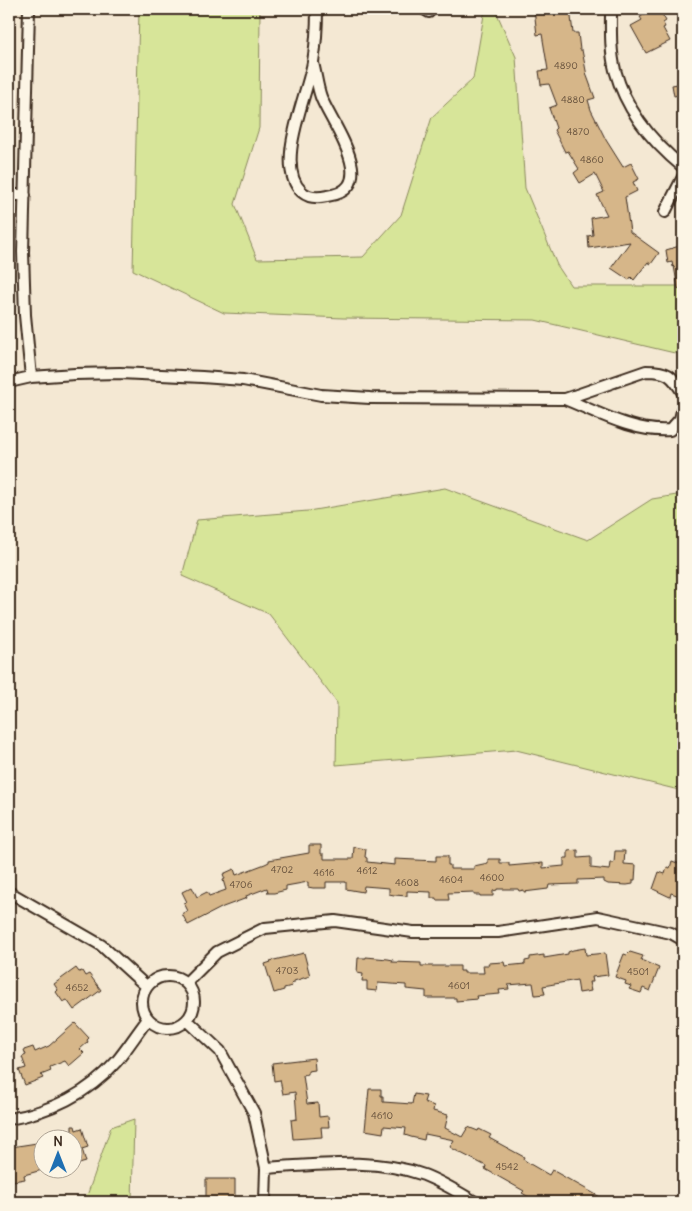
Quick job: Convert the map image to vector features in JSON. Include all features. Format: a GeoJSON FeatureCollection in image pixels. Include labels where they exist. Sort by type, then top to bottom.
{"type":"FeatureCollection","features":[{"type":"Feature","properties":{"kind":"street"},"geometry":{"type":"LineString","coordinates":[[29,9],[25,196],[25,315],[32,377]]}},
{"type":"Feature","properties":{"kind":"street"},"geometry":{"type":"LineString","coordinates":[[313,63],[321,96],[353,164],[352,178],[345,189],[333,196],[319,198],[306,195],[296,186],[291,168],[293,136],[313,63],[317,9]]}},
{"type":"Feature","properties":{"kind":"street"},"geometry":{"type":"LineString","coordinates":[[610,9],[610,37],[616,71],[626,99],[641,124],[661,149],[683,167]]}},
{"type":"Feature","properties":{"kind":"street"},"geometry":{"type":"LineString","coordinates":[[665,212],[683,177]]}},
{"type":"Feature","properties":{"kind":"street"},"geometry":{"type":"LineString","coordinates":[[9,195],[25,196]]}},
{"type":"Feature","properties":{"kind":"street"},"geometry":{"type":"LineString","coordinates":[[9,382],[32,377],[120,373],[202,376],[243,380],[341,397],[565,399],[646,370],[660,371],[674,379],[683,393]]}},
{"type":"Feature","properties":{"kind":"street"},"geometry":{"type":"LineString","coordinates":[[565,399],[633,426],[656,431],[670,430],[680,419],[683,407]]}},
{"type":"Feature","properties":{"kind":"street"},"geometry":{"type":"LineString","coordinates":[[9,892],[101,945],[146,986]]}},
{"type":"Feature","properties":{"kind":"street"},"geometry":{"type":"LineString","coordinates":[[186,983],[217,952],[265,928],[336,921],[413,932],[498,932],[598,917],[671,934],[683,940]]}},
{"type":"Feature","properties":{"kind":"street"},"geometry":{"type":"LineString","coordinates":[[161,976],[178,978],[186,983],[194,998],[187,1020],[178,1026],[170,1028],[154,1024],[148,1019],[143,1012],[141,1003],[142,994],[146,986],[161,976]]}},
{"type":"Feature","properties":{"kind":"street"},"geometry":{"type":"LineString","coordinates":[[9,1119],[31,1115],[69,1100],[95,1082],[115,1063],[148,1019]]}},
{"type":"Feature","properties":{"kind":"street"},"geometry":{"type":"LineString","coordinates":[[187,1020],[211,1041],[228,1063],[254,1113],[266,1168],[265,1202]]}},
{"type":"Feature","properties":{"kind":"street"},"geometry":{"type":"LineString","coordinates":[[266,1168],[347,1163],[385,1166],[423,1175],[454,1189],[475,1202]]}},
{"type":"Feature","properties":{"kind":"green space"},"geometry":{"type":"Polygon","coordinates":[[[139,9],[260,9],[259,128],[235,204],[257,259],[363,257],[401,215],[432,117],[473,79],[485,9],[495,9],[516,57],[525,188],[557,265],[571,286],[683,286],[683,355],[535,320],[343,318],[224,313],[133,270],[139,9]]]}},
{"type":"Feature","properties":{"kind":"green space"},"geometry":{"type":"Polygon","coordinates":[[[445,488],[588,540],[652,499],[683,494],[683,791],[516,750],[336,765],[337,703],[269,614],[182,576],[197,520],[308,511],[445,488]]]}},
{"type":"Feature","properties":{"kind":"green space"},"geometry":{"type":"Polygon","coordinates":[[[134,1119],[132,1202],[78,1202],[88,1193],[111,1127],[134,1119]]]}},
{"type":"Feature","properties":{"kind":"building"},"geometry":{"type":"Polygon","coordinates":[[[534,9],[570,9],[573,33],[578,33],[580,50],[582,50],[587,76],[595,98],[588,100],[591,110],[606,140],[623,167],[631,163],[639,179],[633,182],[637,191],[625,197],[630,232],[659,253],[651,264],[648,262],[634,280],[631,277],[629,280],[611,268],[630,242],[589,248],[588,236],[593,235],[591,218],[607,215],[597,195],[604,192],[595,174],[580,183],[574,173],[579,169],[568,151],[565,152],[554,130],[556,128],[549,108],[557,105],[549,84],[541,85],[539,71],[548,70],[542,34],[537,35],[534,9]]]}},
{"type":"Feature","properties":{"kind":"building"},"geometry":{"type":"Polygon","coordinates":[[[659,9],[666,21],[663,23],[665,27],[663,28],[670,41],[646,53],[631,26],[642,20],[640,17],[659,9]]]}},
{"type":"Feature","properties":{"kind":"building"},"geometry":{"type":"Polygon","coordinates":[[[683,83],[683,94],[674,96],[672,85],[683,83]]]}},
{"type":"Feature","properties":{"kind":"building"},"geometry":{"type":"Polygon","coordinates":[[[683,245],[683,288],[678,289],[674,266],[672,262],[668,263],[666,250],[683,245]]]}},
{"type":"Feature","properties":{"kind":"building"},"geometry":{"type":"Polygon","coordinates":[[[309,845],[321,845],[321,854],[324,854],[324,859],[353,859],[354,847],[366,849],[365,857],[367,862],[395,865],[395,859],[436,861],[436,856],[448,856],[450,869],[474,869],[474,866],[488,863],[488,859],[500,859],[500,863],[509,863],[509,866],[543,863],[543,868],[564,866],[564,858],[568,858],[568,851],[578,850],[578,858],[591,857],[591,868],[609,870],[610,863],[614,863],[615,851],[625,851],[624,864],[636,865],[635,880],[633,880],[633,884],[627,885],[608,884],[604,882],[604,879],[578,880],[578,884],[549,885],[548,889],[524,892],[524,890],[519,891],[518,889],[497,889],[493,891],[493,896],[474,895],[474,892],[448,893],[449,900],[431,898],[431,892],[407,891],[407,896],[394,895],[389,894],[389,888],[364,886],[363,892],[346,889],[346,882],[326,882],[326,888],[313,888],[308,887],[308,882],[286,886],[286,890],[274,893],[268,893],[267,888],[246,896],[247,898],[223,907],[188,925],[182,914],[188,911],[184,903],[187,902],[182,892],[192,887],[197,897],[207,892],[209,896],[226,890],[223,874],[234,869],[236,875],[265,864],[269,860],[309,853],[309,845]]]}},
{"type":"Feature","properties":{"kind":"building"},"geometry":{"type":"Polygon","coordinates":[[[672,861],[683,865],[680,872],[683,873],[683,897],[671,893],[670,897],[653,889],[659,872],[665,874],[667,867],[670,868],[672,861]]]}},
{"type":"Feature","properties":{"kind":"building"},"geometry":{"type":"Polygon","coordinates":[[[585,948],[586,955],[605,953],[608,975],[592,977],[593,982],[589,982],[591,991],[579,993],[577,980],[543,986],[545,994],[535,995],[532,983],[508,985],[509,989],[499,990],[500,994],[476,996],[477,999],[456,1001],[456,998],[426,998],[426,991],[406,989],[406,985],[378,983],[377,991],[367,990],[367,981],[362,981],[363,974],[357,973],[358,958],[366,957],[393,960],[392,962],[421,963],[421,966],[460,966],[460,971],[464,971],[464,973],[484,973],[483,965],[489,965],[488,963],[504,962],[505,966],[525,964],[525,961],[530,960],[530,957],[544,955],[544,958],[568,954],[568,952],[573,950],[585,948]]]}},
{"type":"Feature","properties":{"kind":"building"},"geometry":{"type":"Polygon","coordinates":[[[630,952],[643,956],[641,960],[659,968],[650,991],[643,988],[641,993],[629,989],[631,986],[625,984],[626,981],[615,977],[624,954],[627,955],[630,952]]]}},
{"type":"Feature","properties":{"kind":"building"},"geometry":{"type":"Polygon","coordinates":[[[304,953],[310,976],[294,981],[291,984],[292,986],[274,993],[265,964],[270,961],[304,953]]]}},
{"type":"Feature","properties":{"kind":"building"},"geometry":{"type":"Polygon","coordinates":[[[76,968],[79,972],[82,971],[85,976],[89,974],[101,990],[74,1010],[67,1000],[63,1002],[56,992],[58,990],[54,984],[76,968]]]}},
{"type":"Feature","properties":{"kind":"building"},"geometry":{"type":"Polygon","coordinates":[[[75,1023],[89,1038],[88,1042],[80,1049],[84,1053],[69,1066],[65,1061],[50,1067],[51,1071],[41,1075],[43,1078],[25,1085],[19,1070],[26,1068],[22,1057],[26,1055],[24,1050],[33,1047],[35,1052],[49,1046],[75,1023]]]}},
{"type":"Feature","properties":{"kind":"building"},"geometry":{"type":"Polygon","coordinates":[[[314,1058],[315,1070],[308,1071],[308,1074],[303,1075],[307,1104],[318,1103],[319,1117],[328,1116],[329,1127],[321,1127],[322,1137],[293,1139],[291,1120],[297,1119],[295,1092],[283,1094],[280,1080],[274,1081],[272,1063],[314,1058]]]}},
{"type":"Feature","properties":{"kind":"building"},"geometry":{"type":"Polygon","coordinates":[[[369,1089],[381,1089],[383,1102],[412,1104],[414,1094],[426,1096],[424,1102],[434,1106],[433,1111],[448,1115],[445,1128],[462,1137],[468,1127],[478,1131],[479,1129],[491,1135],[489,1138],[524,1157],[523,1159],[549,1175],[552,1170],[609,1202],[537,1202],[522,1193],[524,1191],[485,1169],[486,1166],[450,1147],[454,1140],[425,1134],[424,1140],[411,1137],[405,1135],[406,1128],[384,1126],[383,1133],[365,1130],[369,1089]]]}},
{"type":"Feature","properties":{"kind":"building"},"geometry":{"type":"Polygon","coordinates":[[[82,1128],[88,1147],[82,1149],[82,1128]]]}},
{"type":"Feature","properties":{"kind":"building"},"geometry":{"type":"Polygon","coordinates":[[[32,1144],[32,1173],[24,1175],[25,1179],[13,1181],[9,1164],[9,1149],[12,1149],[11,1147],[32,1144]]]}},
{"type":"Feature","properties":{"kind":"building"},"geometry":{"type":"Polygon","coordinates":[[[82,1149],[86,1162],[82,1163],[82,1149]]]}},
{"type":"Feature","properties":{"kind":"building"},"geometry":{"type":"Polygon","coordinates":[[[206,1179],[235,1179],[235,1202],[206,1202],[206,1179]]]}}]}
